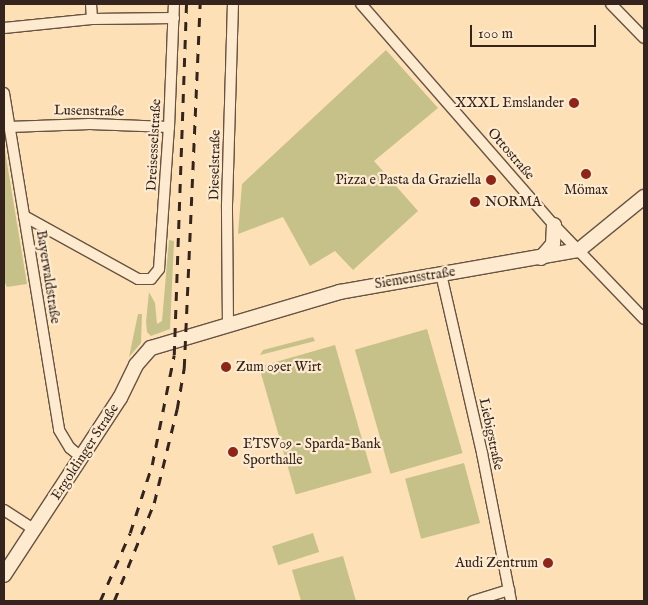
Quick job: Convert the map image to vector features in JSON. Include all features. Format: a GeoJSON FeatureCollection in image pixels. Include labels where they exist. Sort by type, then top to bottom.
{"type":"FeatureCollection","features":[{"type":"Feature","properties":{"kind":"main road","name":"Siemensstraße"},"geometry":{"type":"LineString","coordinates":[[173,340],[228,326],[340,292],[579,250],[644,196]]}},
{"type":"Feature","properties":{"kind":"main road"},"geometry":{"type":"LineString","coordinates":[[541,258],[553,244],[554,225]]}},
{"type":"Feature","properties":{"kind":"main road","name":"Ergoldinger Straße"},"geometry":{"type":"LineString","coordinates":[[5,570],[120,398],[140,359],[151,348],[173,340]]}},
{"type":"Feature","properties":{"kind":"street"},"geometry":{"type":"LineString","coordinates":[[91,4],[92,19]]}},
{"type":"Feature","properties":{"kind":"street","name":"Dreisesselstraße"},"geometry":{"type":"LineString","coordinates":[[24,216],[146,281],[152,279],[161,263],[170,127],[174,4]]}},
{"type":"Feature","properties":{"kind":"street","name":"Dieselstraße"},"geometry":{"type":"LineString","coordinates":[[228,326],[228,196],[233,4]]}},
{"type":"Feature","properties":{"kind":"street","name":"Ottostraße"},"geometry":{"type":"LineString","coordinates":[[361,4],[554,225],[644,319]]}},
{"type":"Feature","properties":{"kind":"street"},"geometry":{"type":"LineString","coordinates":[[611,4],[644,38]]}},
{"type":"Feature","properties":{"kind":"street"},"geometry":{"type":"LineString","coordinates":[[4,28],[92,19],[174,18]]}},
{"type":"Feature","properties":{"kind":"street","name":"Bayerwaldstraße"},"geometry":{"type":"LineString","coordinates":[[4,93],[59,430],[70,448],[81,457]]}},
{"type":"Feature","properties":{"kind":"street","name":"Lusenstraße"},"geometry":{"type":"LineString","coordinates":[[9,126],[90,124],[170,127]]}},
{"type":"Feature","properties":{"kind":"street","name":"Liebigstraße"},"geometry":{"type":"LineString","coordinates":[[441,274],[482,453],[511,601]]}},
{"type":"Feature","properties":{"kind":"street"},"geometry":{"type":"LineString","coordinates":[[4,510],[34,529]]}},
{"type":"Feature","properties":{"kind":"street"},"geometry":{"type":"LineString","coordinates":[[474,601],[508,590]]}},
{"type":"Feature","properties":{"kind":"shaded area"},"geometry":{"type":"Polygon","coordinates":[[[386,50],[438,108],[374,161],[418,211],[353,270],[335,251],[310,266],[283,217],[238,234],[242,184],[386,50]]]}},
{"type":"Feature","properties":{"kind":"shaded area"},"geometry":{"type":"Polygon","coordinates":[[[4,145],[27,284],[7,287],[4,281],[4,145]]]}},
{"type":"Feature","properties":{"kind":"shaded area"},"geometry":{"type":"Polygon","coordinates":[[[169,240],[174,241],[170,329],[151,336],[147,332],[146,322],[149,292],[155,303],[157,324],[162,321],[169,240]]]}},
{"type":"Feature","properties":{"kind":"shaded area"},"geometry":{"type":"Polygon","coordinates":[[[138,314],[142,314],[141,343],[129,357],[138,314]]]}},
{"type":"Feature","properties":{"kind":"shaded area"},"geometry":{"type":"Polygon","coordinates":[[[427,329],[463,453],[390,474],[355,350],[427,329]]]}},
{"type":"Feature","properties":{"kind":"shaded area"},"geometry":{"type":"Polygon","coordinates":[[[313,337],[315,341],[260,355],[263,350],[313,337]]]}},
{"type":"Feature","properties":{"kind":"shaded area"},"geometry":{"type":"Polygon","coordinates":[[[335,345],[372,473],[296,495],[259,367],[335,345]]]}},
{"type":"Feature","properties":{"kind":"shaded area"},"geometry":{"type":"Polygon","coordinates":[[[464,463],[480,523],[421,539],[405,479],[464,463]]]}},
{"type":"Feature","properties":{"kind":"shaded area"},"geometry":{"type":"Polygon","coordinates":[[[313,533],[319,552],[278,565],[272,546],[313,533]]]}},
{"type":"Feature","properties":{"kind":"shaded area"},"geometry":{"type":"Polygon","coordinates":[[[343,556],[356,601],[301,601],[292,570],[343,556]]]}},
{"type":"Feature","properties":{"kind":"railway"},"geometry":{"type":"LineString","coordinates":[[100,601],[130,533],[152,465],[174,355],[186,4]]}},
{"type":"Feature","properties":{"kind":"railway"},"geometry":{"type":"LineString","coordinates":[[114,601],[154,503],[177,409],[184,368],[200,4]]}},
{"type":"Feature","properties":{"kind":"place","name":"XXXL Emslander"},"geometry":{"type":"Point","coordinates":[574,103]}},
{"type":"Feature","properties":{"kind":"place","name":"Mömax"},"geometry":{"type":"Point","coordinates":[586,174]}},
{"type":"Feature","properties":{"kind":"place","name":"Pizza e Pasta da Graziella"},"geometry":{"type":"Point","coordinates":[491,180]}},
{"type":"Feature","properties":{"kind":"place","name":"NORMA"},"geometry":{"type":"Point","coordinates":[475,202]}},
{"type":"Feature","properties":{"kind":"place","name":"Zum 09er Wirt"},"geometry":{"type":"Point","coordinates":[226,367]}},
{"type":"Feature","properties":{"kind":"place","name":"ETSV09 - Sparda-Bank Sporthalle"},"geometry":{"type":"Point","coordinates":[233,452]}},
{"type":"Feature","properties":{"kind":"place","name":"Audi Zentrum"},"geometry":{"type":"Point","coordinates":[548,563]}}]}
